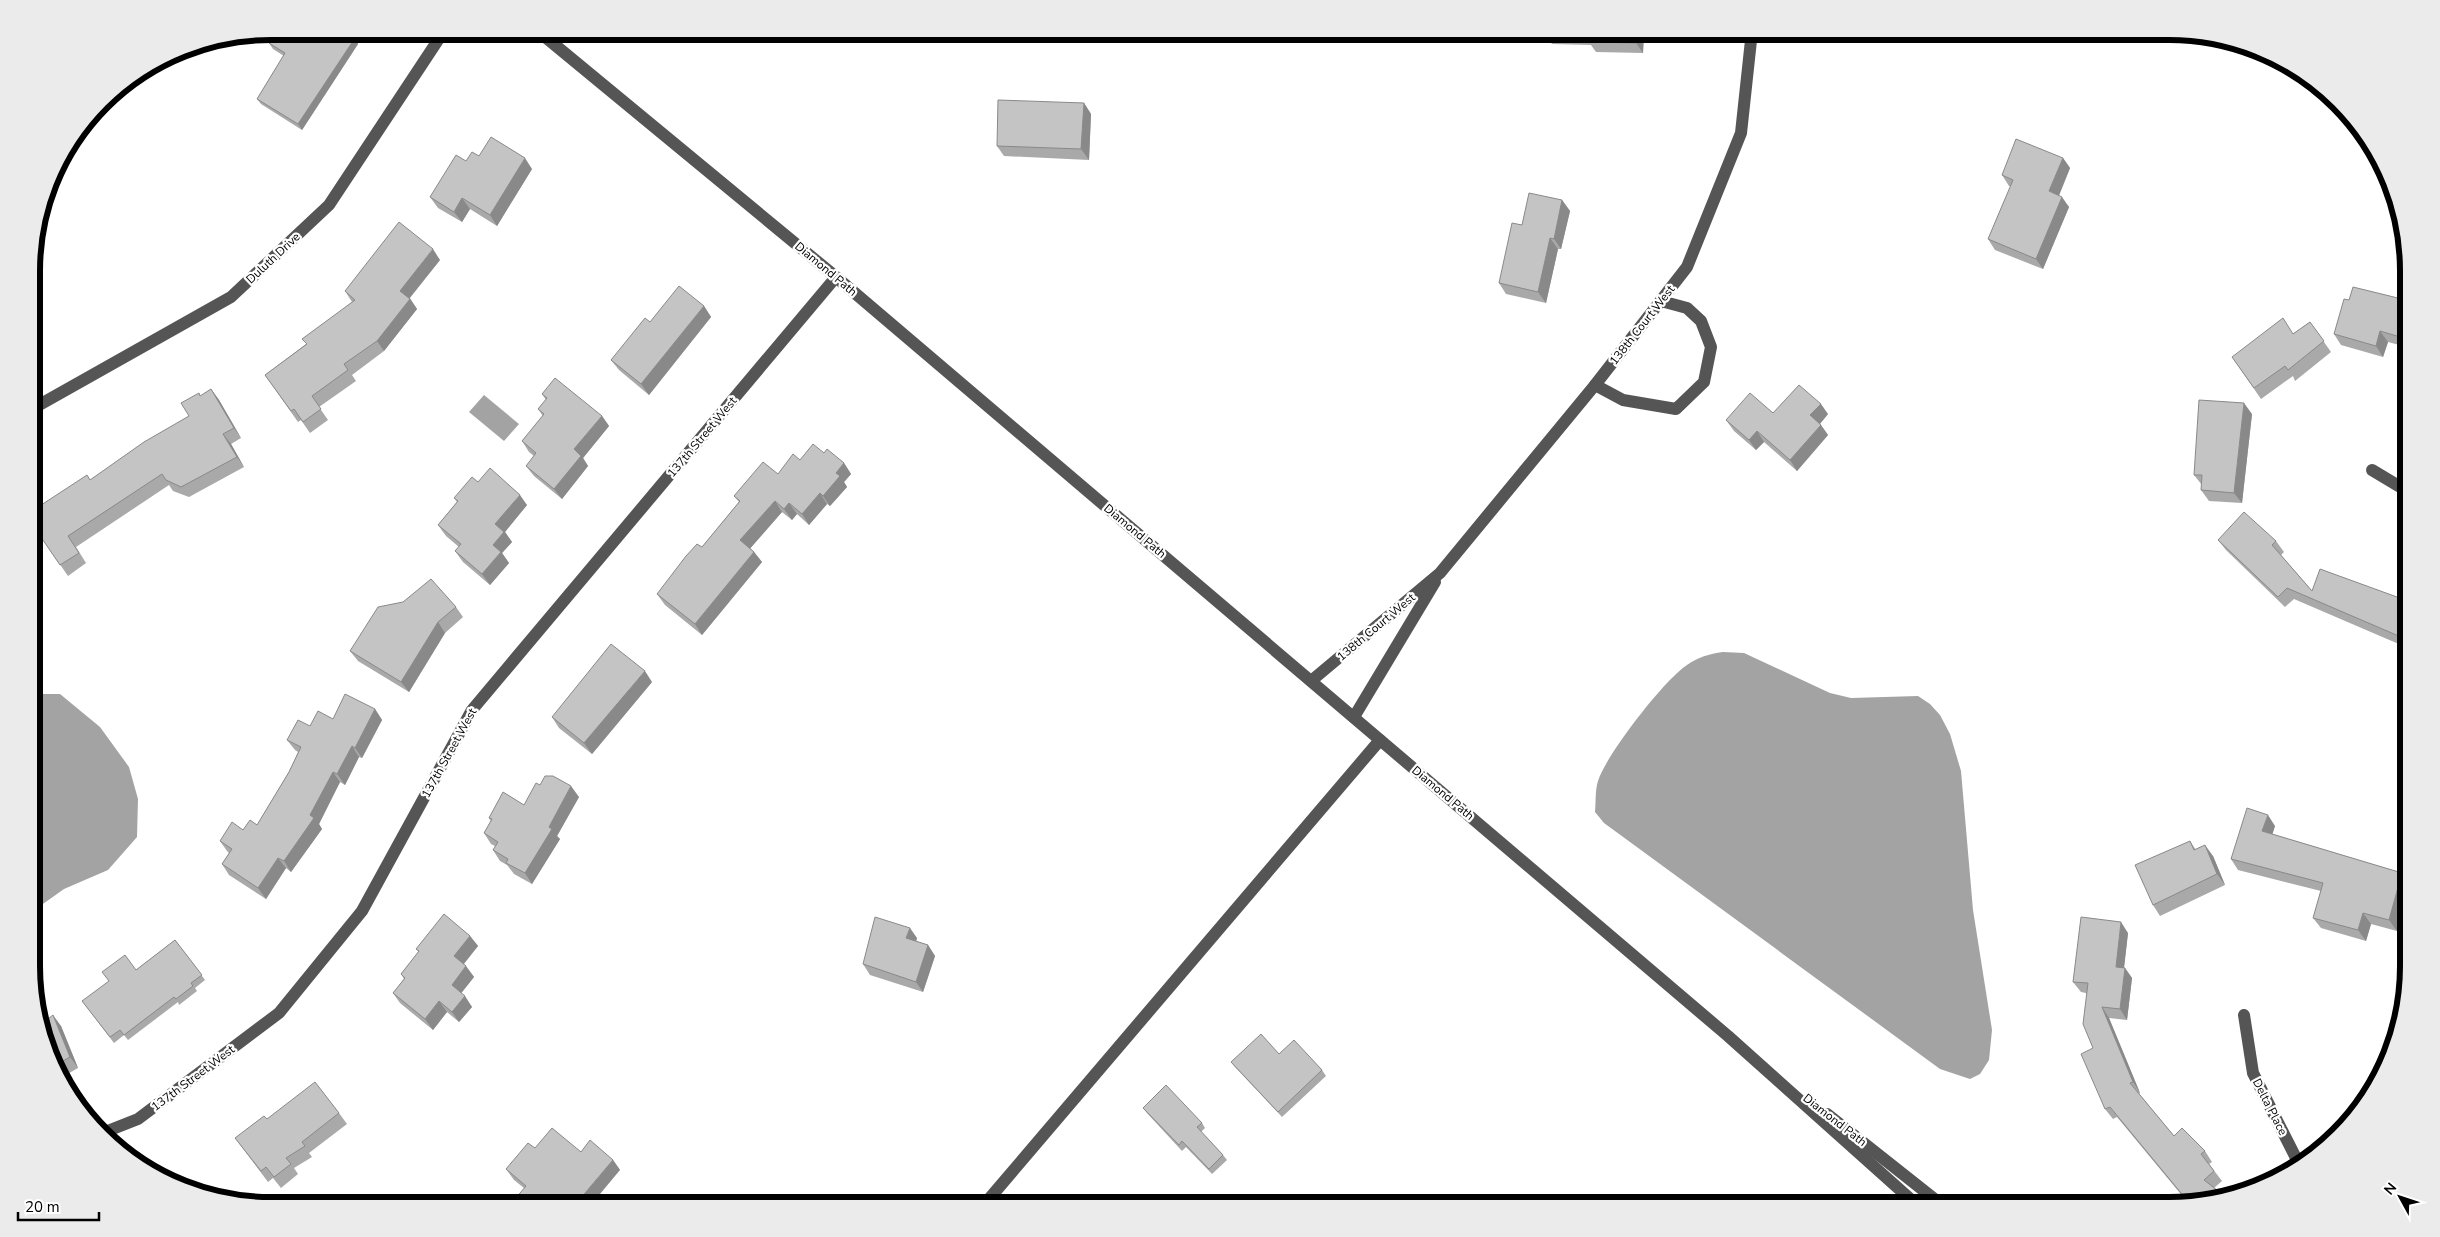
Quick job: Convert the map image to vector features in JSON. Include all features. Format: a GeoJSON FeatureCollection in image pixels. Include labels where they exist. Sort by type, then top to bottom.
{"type":"FeatureCollection","features":[{"type":"Feature","properties":{"kind":"street","name":"Duluth Drive"},"geometry":{"type":"LineString","coordinates":[[40,404],[231,297],[329,206],[438,40]]}},
{"type":"Feature","properties":{"kind":"street","name":"Diamond Path"},"geometry":{"type":"LineString","coordinates":[[549,40],[836,277],[1354,717],[1728,1036],[1908,1197]]}},
{"type":"Feature","properties":{"kind":"street","name":"138th Court West"},"geometry":{"type":"LineString","coordinates":[[1354,717],[1440,574],[1595,385],[1687,267],[1741,133],[1751,40]]}},
{"type":"Feature","properties":{"kind":"street","name":"137th Street West"},"geometry":{"type":"LineString","coordinates":[[109,1130],[138,1119],[279,1013],[362,911],[472,710],[836,277]]}},
{"type":"Feature","properties":{"kind":"street"},"geometry":{"type":"LineString","coordinates":[[1595,385],[1623,400],[1676,409],[1704,382],[1711,347],[1701,321],[1687,308],[1661,301]]}},
{"type":"Feature","properties":{"kind":"street"},"geometry":{"type":"LineString","coordinates":[[2372,470],[2400,487]]}},
{"type":"Feature","properties":{"kind":"street","name":"138th Court West"},"geometry":{"type":"LineString","coordinates":[[1311,681],[1440,574]]}},
{"type":"Feature","properties":{"kind":"street"},"geometry":{"type":"LineString","coordinates":[[991,1197],[1380,740]]}},
{"type":"Feature","properties":{"kind":"street","name":"Delta Place"},"geometry":{"type":"LineString","coordinates":[[2244,1014],[2253,1073],[2296,1158]]}},
{"type":"Feature","properties":{"kind":"street","name":"Diamond Path"},"geometry":{"type":"LineString","coordinates":[[1728,1036],[1932,1197]]}},
{"type":"Feature","properties":{"kind":"shaded area"},"geometry":{"type":"Polygon","coordinates":[[[484,395],[519,424],[504,441],[469,412],[484,395]]]}},
{"type":"Feature","properties":{"kind":"shaded area"},"geometry":{"type":"Polygon","coordinates":[[[1723,652],[1744,653],[1830,693],[1851,698],[1918,696],[1930,704],[1940,715],[1950,734],[1961,771],[1973,910],[1992,1030],[1989,1060],[1980,1074],[1970,1079],[1940,1069],[1604,823],[1595,812],[1597,785],[1603,769],[1651,701],[1687,665],[1704,656],[1723,652]]]}},
{"type":"Feature","properties":{"kind":"shaded area"},"geometry":{"type":"Polygon","coordinates":[[[40,694],[60,694],[100,727],[129,767],[138,799],[137,837],[108,870],[64,889],[40,906],[40,694]]]}},
{"type":"Feature","properties":{"kind":"building"},"geometry":{"type":"Polygon","coordinates":[[[271,40],[354,40],[298,124],[257,99],[285,53],[269,43],[271,40]]]}},
{"type":"Feature","properties":{"kind":"building"},"geometry":{"type":"Polygon","coordinates":[[[1588,40],[1636,40],[1636,43],[1588,42],[1588,40]]]}},
{"type":"Feature","properties":{"kind":"building"},"geometry":{"type":"Polygon","coordinates":[[[998,100],[1084,103],[1081,149],[997,146],[998,100]]]}},
{"type":"Feature","properties":{"kind":"building"},"geometry":{"type":"Polygon","coordinates":[[[491,137],[525,158],[490,215],[462,198],[454,212],[430,197],[456,155],[466,161],[472,152],[479,156],[491,137]]]}},
{"type":"Feature","properties":{"kind":"building"},"geometry":{"type":"Polygon","coordinates":[[[2016,139],[2063,158],[2049,191],[2062,197],[2036,259],[1988,239],[2013,180],[2002,175],[2016,139]]]}},
{"type":"Feature","properties":{"kind":"building"},"geometry":{"type":"Polygon","coordinates":[[[1529,193],[1562,200],[1554,239],[1550,238],[1538,292],[1499,283],[1512,223],[1522,225],[1529,193]]]}},
{"type":"Feature","properties":{"kind":"building"},"geometry":{"type":"Polygon","coordinates":[[[399,222],[433,249],[400,291],[410,299],[377,341],[344,364],[348,370],[312,396],[321,409],[303,422],[294,409],[291,411],[265,375],[307,344],[302,339],[355,300],[345,291],[399,222]]]}},
{"type":"Feature","properties":{"kind":"building"},"geometry":{"type":"Polygon","coordinates":[[[679,286],[704,306],[641,384],[611,360],[645,318],[650,322],[679,286]]]}},
{"type":"Feature","properties":{"kind":"building"},"geometry":{"type":"Polygon","coordinates":[[[2353,287],[2400,299],[2400,337],[2380,331],[2376,346],[2334,334],[2344,299],[2349,300],[2353,287]]]}},
{"type":"Feature","properties":{"kind":"building"},"geometry":{"type":"Polygon","coordinates":[[[2283,318],[2293,334],[2310,322],[2324,341],[2288,370],[2285,366],[2254,388],[2232,357],[2283,318]]]}},
{"type":"Feature","properties":{"kind":"building"},"geometry":{"type":"Polygon","coordinates":[[[555,378],[602,416],[574,449],[581,456],[554,489],[526,466],[536,453],[522,441],[544,414],[538,409],[547,398],[542,394],[555,378]]]}},
{"type":"Feature","properties":{"kind":"building"},"geometry":{"type":"Polygon","coordinates":[[[1799,385],[1821,404],[1810,415],[1821,425],[1790,460],[1757,431],[1749,440],[1726,420],[1750,393],[1773,413],[1799,385]]]}},
{"type":"Feature","properties":{"kind":"building"},"geometry":{"type":"Polygon","coordinates":[[[211,389],[234,428],[223,434],[237,457],[181,487],[166,480],[162,474],[68,536],[79,553],[60,565],[40,536],[40,506],[87,475],[90,480],[144,442],[189,416],[181,403],[199,393],[200,396],[211,389]]]}},
{"type":"Feature","properties":{"kind":"building"},"geometry":{"type":"Polygon","coordinates":[[[2199,400],[2244,403],[2234,493],[2201,490],[2202,475],[2194,475],[2199,400]]]}},
{"type":"Feature","properties":{"kind":"building"},"geometry":{"type":"Polygon","coordinates":[[[813,444],[824,453],[827,449],[844,463],[836,473],[840,476],[823,496],[820,493],[802,514],[789,503],[784,509],[775,501],[740,540],[754,552],[695,624],[657,594],[686,556],[697,544],[702,547],[740,501],[734,496],[763,462],[778,474],[793,454],[800,460],[813,444]]]}},
{"type":"Feature","properties":{"kind":"building"},"geometry":{"type":"Polygon","coordinates":[[[490,468],[520,495],[495,524],[504,532],[493,545],[501,552],[482,574],[455,551],[461,544],[438,525],[458,501],[454,498],[472,477],[478,482],[490,468]]]}},
{"type":"Feature","properties":{"kind":"building"},"geometry":{"type":"Polygon","coordinates":[[[2244,512],[2276,541],[2272,545],[2312,591],[2320,569],[2400,598],[2400,637],[2287,588],[2278,597],[2218,540],[2244,512]]]}},
{"type":"Feature","properties":{"kind":"building"},"geometry":{"type":"Polygon","coordinates":[[[431,579],[456,607],[438,622],[401,682],[350,651],[378,607],[403,602],[431,579]]]}},
{"type":"Feature","properties":{"kind":"building"},"geometry":{"type":"Polygon","coordinates":[[[611,644],[645,671],[584,743],[552,717],[611,644]]]}},
{"type":"Feature","properties":{"kind":"building"},"geometry":{"type":"Polygon","coordinates":[[[345,694],[375,709],[355,748],[352,746],[337,774],[333,772],[310,815],[314,818],[284,861],[278,858],[258,888],[222,864],[232,849],[220,841],[232,822],[243,830],[250,820],[257,825],[289,772],[301,747],[287,740],[298,720],[310,726],[318,711],[333,719],[345,694]]]}},
{"type":"Feature","properties":{"kind":"building"},"geometry":{"type":"Polygon","coordinates":[[[545,776],[553,776],[571,786],[549,827],[552,829],[525,873],[506,863],[508,859],[493,850],[498,842],[484,833],[492,819],[489,818],[503,792],[524,805],[536,783],[540,785],[545,776]]]}},
{"type":"Feature","properties":{"kind":"building"},"geometry":{"type":"Polygon","coordinates":[[[2247,808],[2268,815],[2262,831],[2400,872],[2400,880],[2389,920],[2363,913],[2358,930],[2313,918],[2323,883],[2231,859],[2247,808]]]}},
{"type":"Feature","properties":{"kind":"building"},"geometry":{"type":"Polygon","coordinates":[[[2190,841],[2194,850],[2205,845],[2217,874],[2153,905],[2135,865],[2190,841]]]}},
{"type":"Feature","properties":{"kind":"building"},"geometry":{"type":"Polygon","coordinates":[[[444,914],[470,936],[454,956],[466,966],[452,985],[465,996],[452,1012],[439,1001],[425,1019],[393,993],[405,978],[401,974],[419,951],[416,949],[444,914]]]}},
{"type":"Feature","properties":{"kind":"building"},"geometry":{"type":"Polygon","coordinates":[[[875,917],[910,928],[906,938],[928,945],[916,982],[863,964],[875,917]]]}},
{"type":"Feature","properties":{"kind":"building"},"geometry":{"type":"Polygon","coordinates":[[[2081,917],[2121,922],[2116,967],[2125,968],[2120,1009],[2102,1007],[2133,1082],[2130,1083],[2174,1136],[2182,1128],[2205,1151],[2201,1154],[2214,1171],[2204,1180],[2219,1192],[2184,1197],[2110,1107],[2105,1109],[2081,1054],[2093,1048],[2083,1024],[2088,983],[2073,982],[2081,917]]]}},
{"type":"Feature","properties":{"kind":"building"},"geometry":{"type":"Polygon","coordinates":[[[175,940],[202,975],[191,983],[193,986],[176,999],[174,997],[124,1035],[120,1030],[110,1037],[82,1001],[109,981],[102,972],[125,955],[136,970],[175,940]]]}},
{"type":"Feature","properties":{"kind":"building"},"geometry":{"type":"Polygon","coordinates":[[[53,1015],[70,1057],[61,1062],[52,1040],[47,1020],[53,1015]]]}},
{"type":"Feature","properties":{"kind":"building"},"geometry":{"type":"Polygon","coordinates":[[[1261,1034],[1279,1054],[1294,1040],[1322,1070],[1278,1112],[1231,1062],[1261,1034]]]}},
{"type":"Feature","properties":{"kind":"building"},"geometry":{"type":"Polygon","coordinates":[[[315,1082],[339,1113],[302,1142],[305,1146],[286,1158],[291,1164],[274,1177],[266,1167],[261,1171],[235,1138],[264,1116],[267,1119],[315,1082]]]}},
{"type":"Feature","properties":{"kind":"building"},"geometry":{"type":"Polygon","coordinates":[[[1166,1085],[1202,1123],[1197,1127],[1223,1155],[1209,1169],[1182,1141],[1179,1145],[1143,1108],[1166,1085]]]}},
{"type":"Feature","properties":{"kind":"building"},"geometry":{"type":"Polygon","coordinates":[[[552,1128],[581,1152],[590,1140],[613,1160],[582,1197],[517,1197],[526,1186],[506,1169],[528,1143],[535,1148],[552,1128]]]}}]}
